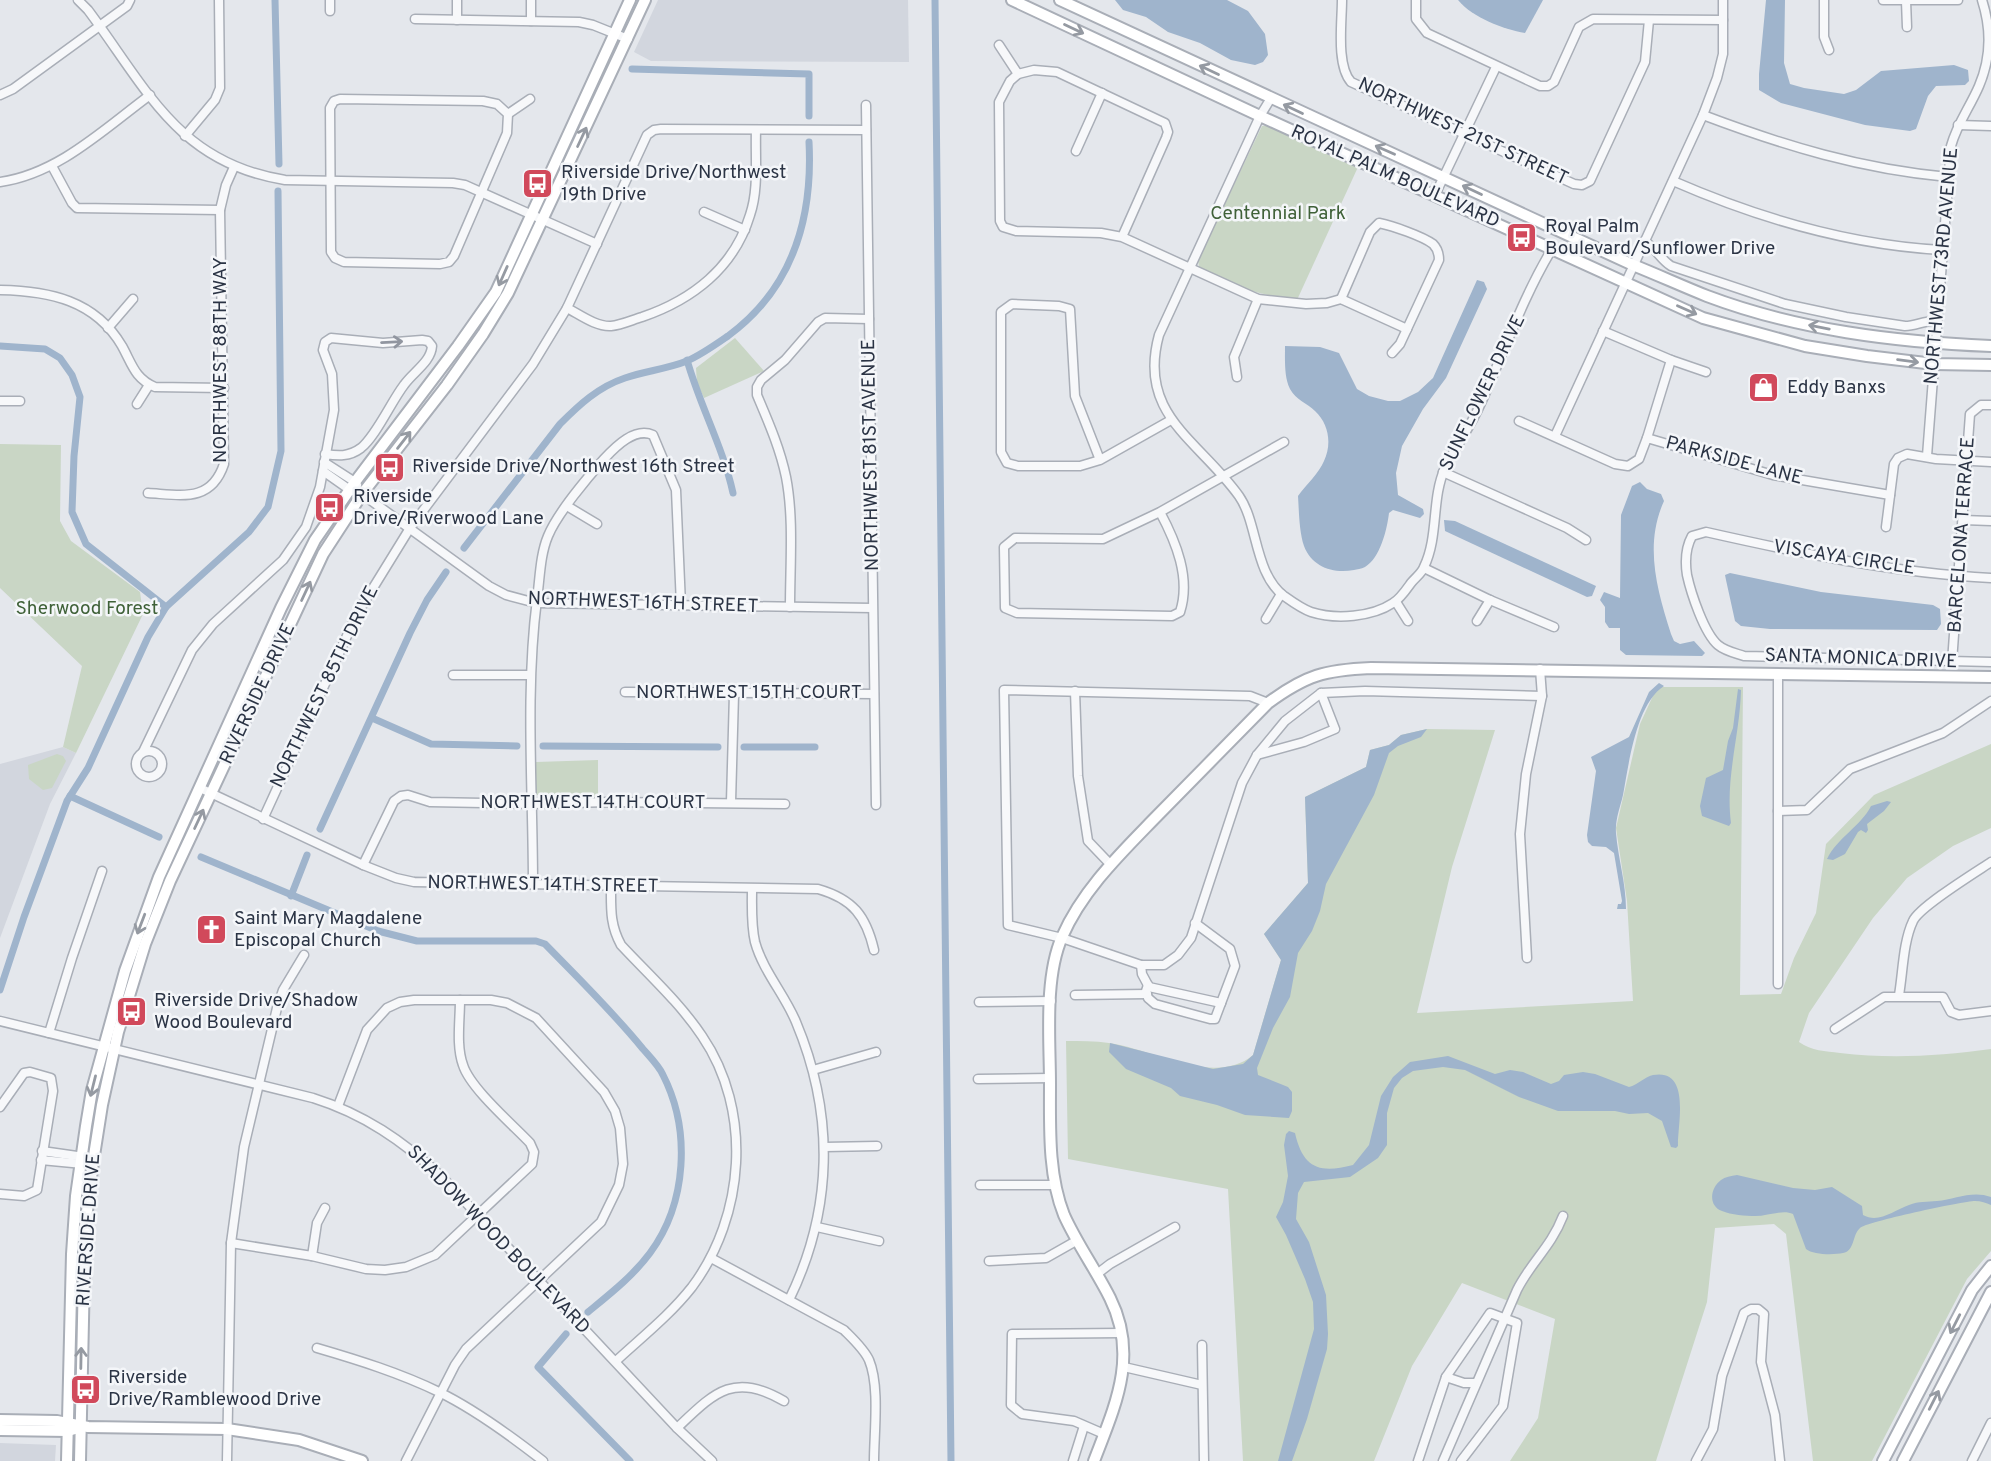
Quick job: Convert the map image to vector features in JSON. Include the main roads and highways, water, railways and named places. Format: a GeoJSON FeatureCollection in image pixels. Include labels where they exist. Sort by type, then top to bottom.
{"type":"FeatureCollection","features":[{"type":"Feature","properties":{"kind":"water"},"geometry":{"type":"Polygon","coordinates":[[[1115,0],[1227,0],[1248,11],[1265,34],[1268,55],[1263,62],[1255,65],[1231,60],[1200,43],[1168,32],[1146,17],[1123,10],[1115,0]]]}},
{"type":"Feature","properties":{"kind":"water"},"geometry":{"type":"Polygon","coordinates":[[[1458,0],[1543,0],[1525,33],[1489,22],[1458,0]]]}},
{"type":"Feature","properties":{"kind":"water"},"geometry":{"type":"Polygon","coordinates":[[[1766,0],[1785,0],[1784,63],[1790,84],[1844,94],[1856,90],[1881,71],[1954,65],[1968,70],[1969,81],[1965,85],[1936,86],[1928,96],[1916,129],[1910,131],[1865,125],[1781,103],[1759,90],[1766,0]]]}},
{"type":"Feature","properties":{"kind":"water"},"geometry":{"type":"Polygon","coordinates":[[[1477,280],[1484,282],[1487,289],[1446,378],[1423,409],[1402,446],[1396,473],[1398,495],[1423,509],[1424,514],[1420,518],[1393,510],[1389,513],[1379,550],[1365,567],[1338,571],[1318,564],[1304,546],[1298,496],[1324,461],[1328,434],[1320,416],[1290,389],[1286,374],[1285,346],[1320,347],[1339,353],[1357,389],[1369,396],[1400,401],[1418,392],[1433,378],[1477,280]]]}},
{"type":"Feature","properties":{"kind":"water"},"geometry":{"type":"Polygon","coordinates":[[[1640,482],[1647,489],[1661,494],[1664,501],[1658,518],[1654,551],[1657,584],[1671,634],[1674,641],[1680,644],[1694,641],[1705,653],[1702,656],[1626,655],[1620,650],[1620,628],[1609,628],[1605,622],[1605,607],[1600,600],[1604,592],[1620,598],[1621,515],[1632,486],[1640,482]]]}},
{"type":"Feature","properties":{"kind":"water"},"geometry":{"type":"Polygon","coordinates":[[[1444,520],[1455,521],[1596,586],[1592,596],[1587,597],[1445,531],[1444,520]]]}},
{"type":"Feature","properties":{"kind":"water"},"geometry":{"type":"Polygon","coordinates":[[[1730,573],[1821,592],[1933,605],[1940,609],[1941,624],[1937,630],[1770,629],[1741,626],[1735,621],[1726,580],[1725,575],[1730,573]]]}},
{"type":"Feature","properties":{"kind":"water"},"geometry":{"type":"Polygon","coordinates":[[[1659,683],[1664,686],[1647,706],[1635,735],[1617,819],[1616,833],[1626,909],[1617,909],[1622,901],[1614,853],[1606,847],[1592,846],[1588,842],[1596,771],[1591,757],[1629,737],[1649,692],[1659,683]]]}},
{"type":"Feature","properties":{"kind":"water"},"geometry":{"type":"Polygon","coordinates":[[[1738,689],[1741,690],[1740,707],[1731,773],[1729,826],[1702,816],[1700,806],[1706,778],[1723,770],[1733,728],[1738,689]]]}},
{"type":"Feature","properties":{"kind":"water"},"geometry":{"type":"Polygon","coordinates":[[[1427,729],[1421,737],[1398,746],[1389,753],[1374,795],[1326,884],[1312,931],[1298,953],[1290,997],[1273,1028],[1257,1068],[1258,1075],[1288,1087],[1292,1092],[1292,1111],[1289,1118],[1245,1115],[1180,1096],[1171,1088],[1126,1069],[1109,1052],[1110,1043],[1213,1069],[1243,1064],[1253,1055],[1281,960],[1264,934],[1308,883],[1305,797],[1366,767],[1370,750],[1389,745],[1401,735],[1427,729]]]}},
{"type":"Feature","properties":{"kind":"water"},"geometry":{"type":"Polygon","coordinates":[[[1891,802],[1867,824],[1866,833],[1861,830],[1858,832],[1845,854],[1833,860],[1827,859],[1871,806],[1891,802]]]}},
{"type":"Feature","properties":{"kind":"water"},"geometry":{"type":"Polygon","coordinates":[[[1448,1056],[1495,1074],[1510,1070],[1523,1072],[1551,1084],[1564,1075],[1583,1072],[1629,1087],[1653,1075],[1665,1075],[1673,1080],[1678,1089],[1678,1146],[1671,1147],[1662,1121],[1648,1113],[1558,1111],[1519,1097],[1465,1070],[1443,1067],[1413,1071],[1402,1078],[1394,1088],[1387,1113],[1387,1145],[1378,1158],[1350,1177],[1304,1182],[1298,1193],[1296,1219],[1309,1242],[1326,1295],[1327,1349],[1292,1461],[1278,1461],[1314,1329],[1313,1302],[1276,1217],[1283,1202],[1288,1176],[1284,1145],[1286,1134],[1289,1131],[1295,1133],[1303,1154],[1314,1166],[1331,1169],[1353,1165],[1369,1145],[1381,1096],[1393,1077],[1410,1062],[1448,1056]]]}},
{"type":"Feature","properties":{"kind":"water"},"geometry":{"type":"Polygon","coordinates":[[[1737,1175],[1793,1188],[1815,1190],[1832,1187],[1862,1206],[1863,1215],[1875,1218],[1916,1203],[1971,1195],[1991,1197],[1991,1205],[1979,1201],[1967,1202],[1879,1221],[1860,1228],[1847,1252],[1818,1253],[1806,1249],[1793,1214],[1785,1212],[1760,1216],[1743,1215],[1717,1209],[1712,1197],[1717,1183],[1737,1175]]]}},
{"type":"Feature","properties":{"kind":"waterway"},"geometry":{"type":"LineString","coordinates":[[275,0],[279,164]]}},
{"type":"Feature","properties":{"kind":"waterway"},"geometry":{"type":"LineString","coordinates":[[935,0],[951,1461]]}},
{"type":"Feature","properties":{"kind":"waterway"},"geometry":{"type":"LineString","coordinates":[[632,69],[809,74],[809,116]]}},
{"type":"Feature","properties":{"kind":"waterway"},"geometry":{"type":"LineString","coordinates":[[464,548],[560,424],[582,403],[615,382],[679,364],[697,356],[728,336],[768,297],[783,274],[802,225],[807,198],[809,142]]}},
{"type":"Feature","properties":{"kind":"waterway"},"geometry":{"type":"LineString","coordinates":[[0,990],[67,801],[88,768],[148,637],[166,607],[249,532],[268,507],[281,451],[278,191]]}},
{"type":"Feature","properties":{"kind":"waterway"},"geometry":{"type":"LineString","coordinates":[[0,346],[45,349],[60,358],[72,375],[80,397],[72,512],[86,544],[166,607]]}},
{"type":"Feature","properties":{"kind":"waterway"},"geometry":{"type":"LineString","coordinates":[[687,360],[733,493]]}},
{"type":"Feature","properties":{"kind":"waterway"},"geometry":{"type":"LineString","coordinates":[[320,829],[410,633],[427,600],[446,572]]}},
{"type":"Feature","properties":{"kind":"waterway"},"geometry":{"type":"LineString","coordinates":[[372,718],[431,744],[517,746]]}},
{"type":"Feature","properties":{"kind":"waterway"},"geometry":{"type":"LineString","coordinates":[[543,746],[718,747]]}},
{"type":"Feature","properties":{"kind":"waterway"},"geometry":{"type":"LineString","coordinates":[[744,747],[815,747]]}},
{"type":"Feature","properties":{"kind":"waterway"},"geometry":{"type":"LineString","coordinates":[[70,796],[159,837]]}},
{"type":"Feature","properties":{"kind":"waterway"},"geometry":{"type":"LineString","coordinates":[[291,896],[307,855]]}},
{"type":"Feature","properties":{"kind":"waterway"},"geometry":{"type":"LineString","coordinates":[[201,857],[378,931],[417,941],[536,941],[545,944],[608,1008],[654,1062],[672,1096],[681,1142],[681,1166],[672,1212],[650,1253],[629,1277],[588,1312]]}},
{"type":"Feature","properties":{"kind":"waterway"},"geometry":{"type":"LineString","coordinates":[[566,1334],[538,1367],[630,1461]]}},
{"type":"Feature","properties":{"kind":"place","name":"Riverside Drive/Northwest 19th Drive"},"geometry":{"type":"Point","coordinates":[538,184]}},
{"type":"Feature","properties":{"kind":"place","name":"Royal Palm Boulevard/Sunflower Drive"},"geometry":{"type":"Point","coordinates":[1522,238]}},
{"type":"Feature","properties":{"kind":"place","name":"Eddy Banxs"},"geometry":{"type":"Point","coordinates":[1764,388]}},
{"type":"Feature","properties":{"kind":"place","name":"Riverside Drive/Northwest 16th Street"},"geometry":{"type":"Point","coordinates":[389,467]}},
{"type":"Feature","properties":{"kind":"place","name":"Riverside Drive/Riverwood Lane"},"geometry":{"type":"Point","coordinates":[330,508]}},
{"type":"Feature","properties":{"kind":"place","name":"Saint Mary Magdalene Episcopal Church"},"geometry":{"type":"Point","coordinates":[211,930]}},
{"type":"Feature","properties":{"kind":"place","name":"Riverside Drive/Shadow Wood Boulevard"},"geometry":{"type":"Point","coordinates":[131,1012]}},
{"type":"Feature","properties":{"kind":"place","name":"Riverside Drive/Ramblewood Drive"},"geometry":{"type":"Point","coordinates":[85,1389]}},
{"type":"Feature","properties":{"kind":"park label","name":"Centennial Park"},"geometry":{"type":"Point","coordinates":[1278,214]}},
{"type":"Feature","properties":{"kind":"park label","name":"Sherwood Forest"},"geometry":{"type":"Point","coordinates":[87,609]}}]}
